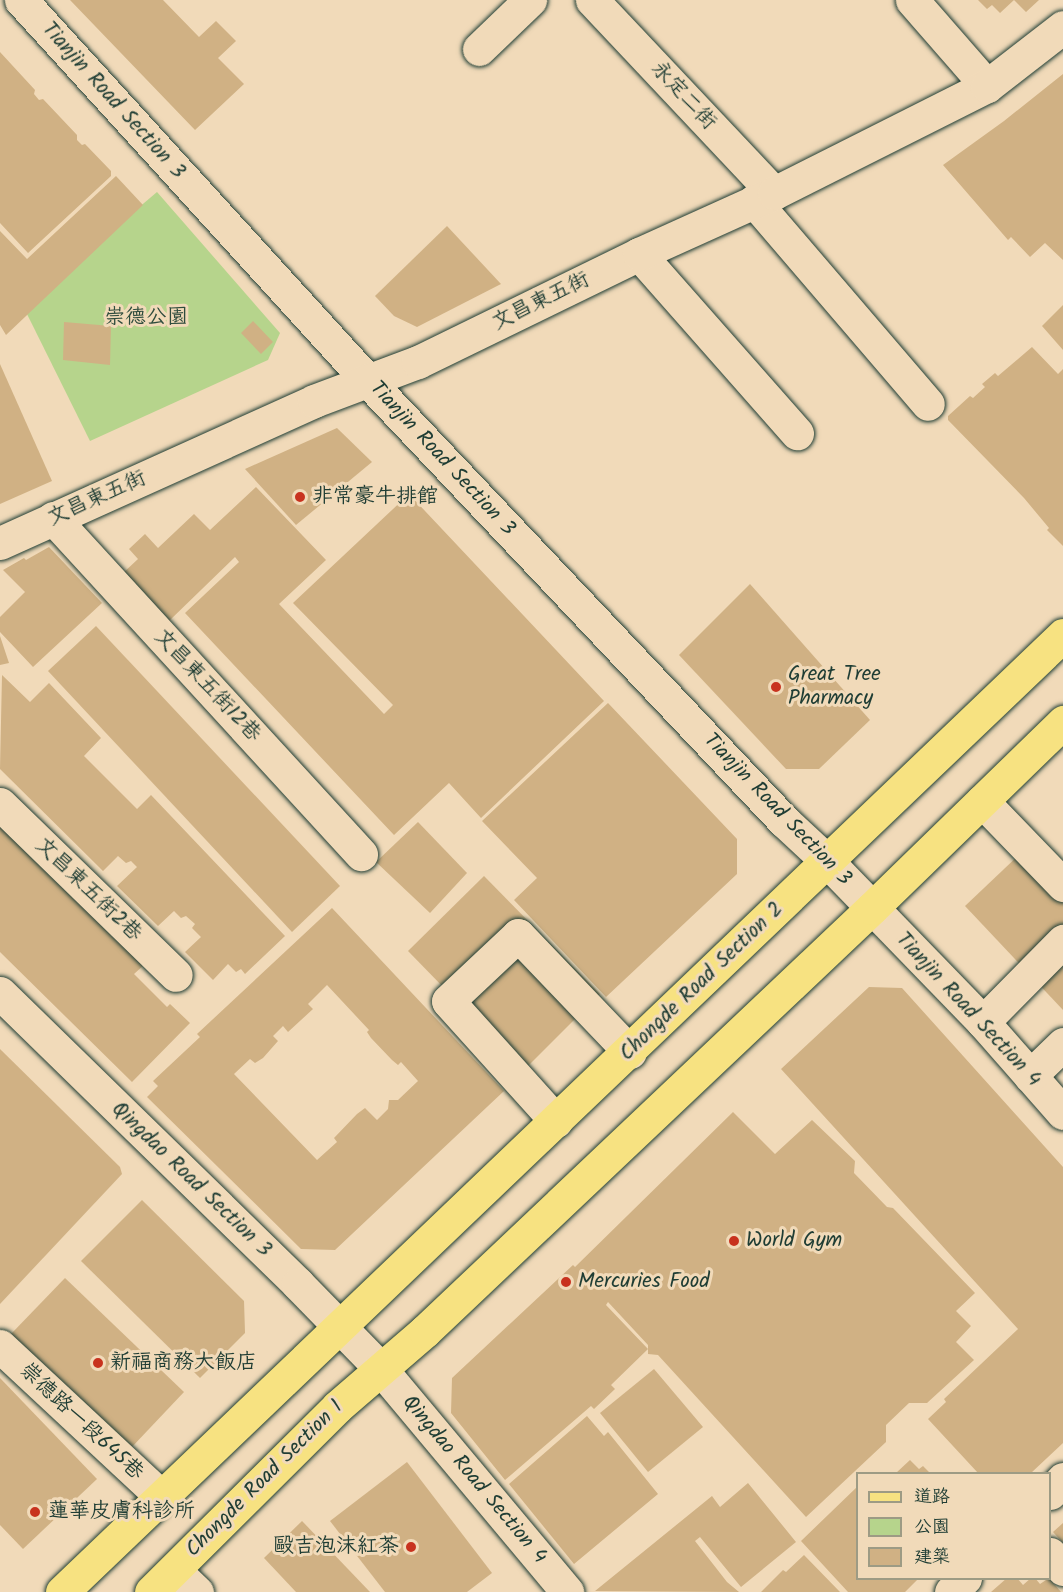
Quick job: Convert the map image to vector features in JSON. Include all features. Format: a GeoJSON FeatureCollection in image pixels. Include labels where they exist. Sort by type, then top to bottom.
{"type":"FeatureCollection","features":[{"type":"Feature","properties":{"kind":"main road","name":"Chongde Road Section 2"},"geometry":{"type":"LineString","coordinates":[[340,1326],[386,1286],[1063,635]]}},
{"type":"Feature","properties":{"kind":"main road"},"geometry":{"type":"LineString","coordinates":[[380,1368],[425,1331],[872,908],[1063,722]]}},
{"type":"Feature","properties":{"kind":"main road"},"geometry":{"type":"LineString","coordinates":[[62,1592],[340,1326]]}},
{"type":"Feature","properties":{"kind":"main road","name":"Chongde Road Section 1"},"geometry":{"type":"LineString","coordinates":[[151,1592],[337,1407],[380,1368]]}},
{"type":"Feature","properties":{"kind":"street","name":"Tianjin Road Section 3"},"geometry":{"type":"LineString","coordinates":[[21,0],[367,380],[784,821],[872,908]]}},
{"type":"Feature","properties":{"kind":"street"},"geometry":{"type":"LineString","coordinates":[[479,49],[530,0]]}},
{"type":"Feature","properties":{"kind":"street","name":"永定二街"},"geometry":{"type":"LineString","coordinates":[[592,0],[764,197],[928,404]]}},
{"type":"Feature","properties":{"kind":"street"},"geometry":{"type":"LineString","coordinates":[[912,0],[987,86]]}},
{"type":"Feature","properties":{"kind":"street","name":"文昌東五街"},"geometry":{"type":"LineString","coordinates":[[0,543],[314,401],[418,362],[639,254],[764,197],[987,86],[1063,27]]}},
{"type":"Feature","properties":{"kind":"street"},"geometry":{"type":"LineString","coordinates":[[639,254],[797,433]]}},
{"type":"Feature","properties":{"kind":"street","name":"文昌東五街12巷"},"geometry":{"type":"LineString","coordinates":[[53,519],[361,854]]}},
{"type":"Feature","properties":{"kind":"street"},"geometry":{"type":"LineString","coordinates":[[982,801],[1063,885]]}},
{"type":"Feature","properties":{"kind":"street","name":"文昌東五街2巷"},"geometry":{"type":"LineString","coordinates":[[0,804],[176,975]]}},
{"type":"Feature","properties":{"kind":"street","name":"Tianjin Road Section 4"},"geometry":{"type":"LineString","coordinates":[[872,908],[983,1022],[1063,1113]]}},
{"type":"Feature","properties":{"kind":"street"},"geometry":{"type":"LineString","coordinates":[[556,1121],[448,1001],[518,935],[630,1052]]}},
{"type":"Feature","properties":{"kind":"street"},"geometry":{"type":"LineString","coordinates":[[983,1022],[1063,941]]}},
{"type":"Feature","properties":{"kind":"street","name":"Qingdao Road Section 3"},"geometry":{"type":"LineString","coordinates":[[0,993],[380,1368]]}},
{"type":"Feature","properties":{"kind":"street"},"geometry":{"type":"LineString","coordinates":[[1030,1076],[1063,1044]]}},
{"type":"Feature","properties":{"kind":"street","name":"崇德路一段645巷"},"geometry":{"type":"LineString","coordinates":[[0,1346],[162,1497]]}},
{"type":"Feature","properties":{"kind":"street","name":"Qingdao Road Section 4"},"geometry":{"type":"LineString","coordinates":[[380,1368],[567,1592]]}},
{"type":"Feature","properties":{"kind":"street"},"geometry":{"type":"LineString","coordinates":[[1051,1492],[1063,1479]]}},
{"type":"Feature","properties":{"kind":"street"},"geometry":{"type":"LineString","coordinates":[[1051,1555],[1063,1569]]}},
{"type":"Feature","properties":{"kind":"street"},"geometry":{"type":"LineString","coordinates":[[174,1570],[197,1592]]}},
{"type":"Feature","properties":{"kind":"street"},"geometry":{"type":"LineString","coordinates":[[951,1592],[963,1580]]}},
{"type":"Feature","properties":{"kind":"green space","name":"崇德公園"},"geometry":{"type":"Polygon","coordinates":[[[157,192],[280,333],[268,360],[90,441],[23,306],[157,192]]]}},
{"type":"Feature","properties":{"kind":"building"},"geometry":{"type":"Polygon","coordinates":[[[70,0],[163,0],[199,37],[216,21],[236,41],[218,58],[244,84],[195,130],[70,0]]]}},
{"type":"Feature","properties":{"kind":"building"},"geometry":{"type":"Polygon","coordinates":[[[978,0],[1014,0],[1000,13],[992,5],[987,9],[978,0]]]}},
{"type":"Feature","properties":{"kind":"building"},"geometry":{"type":"Polygon","coordinates":[[[1014,0],[1039,0],[1026,12],[1014,0]]]}},
{"type":"Feature","properties":{"kind":"building"},"geometry":{"type":"Polygon","coordinates":[[[0,52],[35,90],[34,94],[39,100],[43,99],[77,135],[77,140],[82,145],[85,144],[111,171],[111,176],[28,253],[0,223],[0,52]]]}},
{"type":"Feature","properties":{"kind":"building"},"geometry":{"type":"Polygon","coordinates":[[[1063,74],[1063,260],[1045,243],[1030,257],[1011,237],[1008,240],[943,165],[1063,74]]]}},
{"type":"Feature","properties":{"kind":"building"},"geometry":{"type":"Polygon","coordinates":[[[116,176],[143,205],[6,335],[0,325],[0,231],[27,259],[116,176]]]}},
{"type":"Feature","properties":{"kind":"building"},"geometry":{"type":"Polygon","coordinates":[[[447,226],[501,284],[417,327],[394,316],[375,296],[447,226]]]}},
{"type":"Feature","properties":{"kind":"building"},"geometry":{"type":"Polygon","coordinates":[[[1063,305],[1063,350],[1042,326],[1063,305]]]}},
{"type":"Feature","properties":{"kind":"building"},"geometry":{"type":"Polygon","coordinates":[[[253,321],[273,342],[261,354],[241,333],[253,321]]]}},
{"type":"Feature","properties":{"kind":"building"},"geometry":{"type":"Polygon","coordinates":[[[64,322],[111,326],[110,365],[63,360],[64,322]]]}},
{"type":"Feature","properties":{"kind":"building"},"geometry":{"type":"Polygon","coordinates":[[[1032,347],[1058,374],[1063,369],[1063,546],[1047,530],[1049,528],[1024,498],[948,420],[948,416],[970,396],[973,398],[985,387],[982,384],[995,373],[998,376],[1032,347]]]}},
{"type":"Feature","properties":{"kind":"building"},"geometry":{"type":"Polygon","coordinates":[[[0,364],[52,481],[0,504],[0,364]]]}},
{"type":"Feature","properties":{"kind":"building","name":"非常豪牛排館"},"geometry":{"type":"Polygon","coordinates":[[[337,428],[372,462],[296,525],[245,469],[337,428]]]}},
{"type":"Feature","properties":{"kind":"building"},"geometry":{"type":"Polygon","coordinates":[[[256,487],[326,560],[279,604],[384,714],[393,705],[293,603],[409,494],[604,701],[481,818],[449,783],[394,835],[185,613],[239,562],[235,557],[168,622],[122,574],[138,559],[129,549],[145,534],[158,548],[194,514],[210,530],[256,487]]]}},
{"type":"Feature","properties":{"kind":"building"},"geometry":{"type":"Polygon","coordinates":[[[49,547],[102,603],[33,667],[0,632],[0,617],[25,592],[3,570],[49,547]]]}},
{"type":"Feature","properties":{"kind":"building","name":"Great Tree Pharmacy"},"geometry":{"type":"Polygon","coordinates":[[[750,584],[870,720],[819,769],[786,769],[679,655],[750,584]]]}},
{"type":"Feature","properties":{"kind":"building"},"geometry":{"type":"Polygon","coordinates":[[[96,626],[340,886],[292,932],[48,671],[96,626]]]}},
{"type":"Feature","properties":{"kind":"building"},"geometry":{"type":"Polygon","coordinates":[[[0,636],[9,663],[0,665],[0,636]]]}},
{"type":"Feature","properties":{"kind":"building"},"geometry":{"type":"Polygon","coordinates":[[[2,675],[30,702],[49,683],[101,738],[84,756],[137,809],[151,795],[285,936],[245,974],[241,969],[236,972],[228,964],[213,980],[185,952],[201,937],[192,928],[195,924],[186,916],[181,918],[174,911],[158,926],[117,886],[137,867],[131,861],[126,863],[118,856],[103,871],[0,769],[2,675]]]}},
{"type":"Feature","properties":{"kind":"building"},"geometry":{"type":"Polygon","coordinates":[[[608,703],[737,839],[737,874],[606,997],[514,900],[537,878],[482,821],[608,703]]]}},
{"type":"Feature","properties":{"kind":"building"},"geometry":{"type":"Polygon","coordinates":[[[0,820],[145,964],[134,974],[167,1007],[170,1004],[190,1023],[132,1082],[0,952],[0,820]]]}},
{"type":"Feature","properties":{"kind":"building"},"geometry":{"type":"Polygon","coordinates":[[[418,822],[467,873],[430,913],[376,862],[418,822]]]}},
{"type":"Feature","properties":{"kind":"building"},"geometry":{"type":"Polygon","coordinates":[[[1023,851],[1063,893],[1063,1010],[965,906],[1023,851]]]}},
{"type":"Feature","properties":{"kind":"building"},"geometry":{"type":"Polygon","coordinates":[[[484,876],[600,994],[524,1070],[408,951],[484,876]]]}},
{"type":"Feature","properties":{"kind":"building"},"geometry":{"type":"Polygon","coordinates":[[[332,908],[504,1091],[335,1250],[301,1249],[147,1097],[158,1086],[153,1081],[200,1037],[197,1034],[332,908]],[[327,985],[308,1004],[313,1009],[288,1032],[283,1026],[273,1036],[278,1041],[263,1058],[255,1063],[250,1059],[234,1074],[317,1160],[337,1142],[334,1138],[357,1114],[365,1108],[377,1120],[388,1109],[389,1100],[398,1100],[418,1081],[401,1062],[398,1065],[392,1060],[371,1038],[367,1032],[369,1030],[327,985]]]}},
{"type":"Feature","properties":{"kind":"building"},"geometry":{"type":"Polygon","coordinates":[[[869,987],[902,988],[1063,1167],[1063,1443],[1032,1472],[977,1472],[928,1419],[946,1402],[944,1399],[1018,1329],[781,1069],[869,987]]]}},
{"type":"Feature","properties":{"kind":"building"},"geometry":{"type":"Polygon","coordinates":[[[0,1049],[120,1167],[122,1174],[0,1304],[0,1049]]]}},
{"type":"Feature","properties":{"kind":"building"},"geometry":{"type":"Polygon","coordinates":[[[733,1112],[775,1154],[812,1120],[855,1161],[854,1173],[887,1207],[893,1208],[975,1293],[956,1311],[971,1326],[956,1342],[974,1360],[927,1403],[909,1403],[886,1425],[886,1442],[806,1517],[658,1355],[648,1354],[648,1349],[611,1385],[615,1389],[594,1409],[591,1406],[505,1480],[451,1413],[452,1378],[573,1265],[575,1267],[733,1112]],[[608,1302],[606,1305],[648,1349],[648,1345],[608,1302]]]}},
{"type":"Feature","properties":{"kind":"building"},"geometry":{"type":"Polygon","coordinates":[[[142,1200],[244,1301],[245,1333],[200,1378],[81,1261],[142,1200]]]}},
{"type":"Feature","properties":{"kind":"building","name":"新福商務大飯店"},"geometry":{"type":"Polygon","coordinates":[[[65,1278],[184,1392],[131,1448],[11,1334],[65,1278]]]}},
{"type":"Feature","properties":{"kind":"building"},"geometry":{"type":"Polygon","coordinates":[[[654,1369],[703,1427],[648,1472],[600,1413],[654,1369]]]}},
{"type":"Feature","properties":{"kind":"building"},"geometry":{"type":"Polygon","coordinates":[[[0,1378],[97,1479],[23,1549],[0,1525],[0,1378]]]}},
{"type":"Feature","properties":{"kind":"building"},"geometry":{"type":"Polygon","coordinates":[[[587,1416],[604,1436],[608,1432],[658,1494],[574,1564],[509,1484],[587,1416]]]}},
{"type":"Feature","properties":{"kind":"building"},"geometry":{"type":"Polygon","coordinates":[[[910,1460],[919,1469],[923,1466],[929,1472],[897,1472],[910,1460]]]}},
{"type":"Feature","properties":{"kind":"building","name":"毆吉泡沫紅茶"},"geometry":{"type":"Polygon","coordinates":[[[407,1462],[492,1573],[467,1592],[385,1592],[330,1521],[407,1462]]]}},
{"type":"Feature","properties":{"kind":"building"},"geometry":{"type":"Polygon","coordinates":[[[748,1483],[796,1542],[741,1587],[700,1537],[695,1541],[727,1582],[739,1592],[595,1591],[712,1496],[720,1507],[748,1483]]]}},
{"type":"Feature","properties":{"kind":"building"},"geometry":{"type":"Polygon","coordinates":[[[856,1488],[856,1580],[917,1580],[905,1592],[848,1592],[801,1541],[856,1488]]]}},
{"type":"Feature","properties":{"kind":"building"},"geometry":{"type":"Polygon","coordinates":[[[302,1521],[370,1592],[296,1592],[264,1558],[302,1521]]]}},
{"type":"Feature","properties":{"kind":"building"},"geometry":{"type":"Polygon","coordinates":[[[1063,1523],[1063,1543],[1053,1532],[1063,1523]]]}},
{"type":"Feature","properties":{"kind":"building"},"geometry":{"type":"Polygon","coordinates":[[[804,1555],[840,1592],[761,1592],[783,1570],[786,1572],[804,1555]]]}},
{"type":"Feature","properties":{"kind":"building"},"geometry":{"type":"Polygon","coordinates":[[[1005,1580],[1019,1580],[1023,1585],[1029,1580],[1037,1580],[1040,1584],[1051,1580],[1061,1592],[991,1592],[1005,1580]]]}},
{"type":"Feature","properties":{"kind":"place","name":"非常豪牛排館"},"geometry":{"type":"Point","coordinates":[300,497]}},
{"type":"Feature","properties":{"kind":"place","name":"Great Tree Pharmacy"},"geometry":{"type":"Point","coordinates":[776,687]}},
{"type":"Feature","properties":{"kind":"place","name":"World Gym"},"geometry":{"type":"Point","coordinates":[734,1241]}},
{"type":"Feature","properties":{"kind":"place","name":"Mercuries Food"},"geometry":{"type":"Point","coordinates":[566,1282]}},
{"type":"Feature","properties":{"kind":"place","name":"新福商務大飯店"},"geometry":{"type":"Point","coordinates":[98,1363]}},
{"type":"Feature","properties":{"kind":"place","name":"蓮華皮膚科診所"},"geometry":{"type":"Point","coordinates":[35,1512]}},
{"type":"Feature","properties":{"kind":"place","name":"毆吉泡沫紅茶"},"geometry":{"type":"Point","coordinates":[411,1547]}}]}
